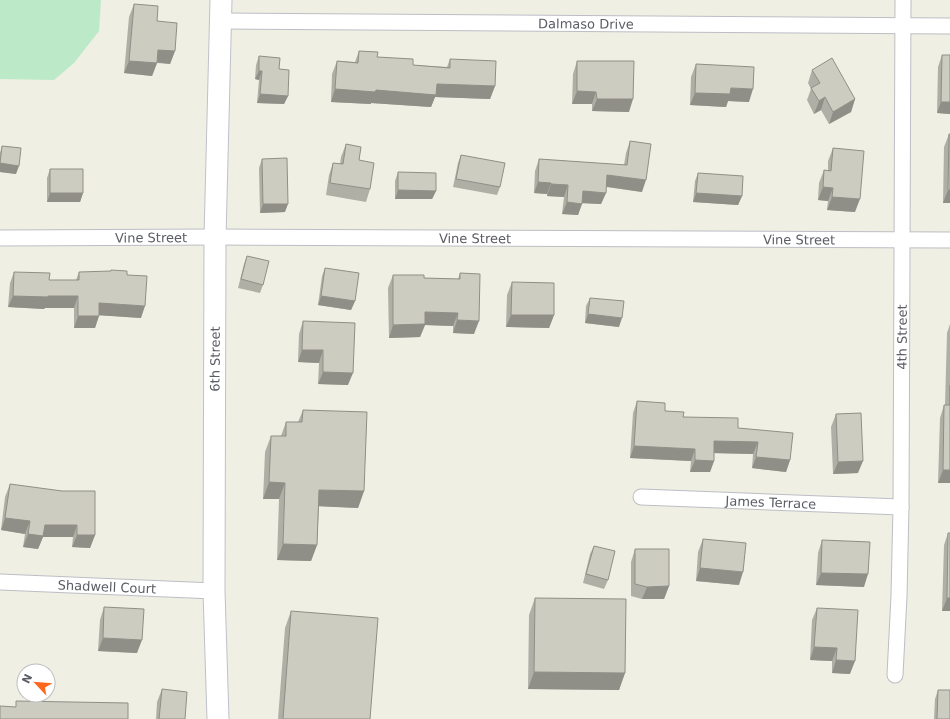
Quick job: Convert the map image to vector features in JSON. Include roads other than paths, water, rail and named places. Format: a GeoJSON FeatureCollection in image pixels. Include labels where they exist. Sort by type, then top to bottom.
{"type":"FeatureCollection","features":[{"type":"Feature","properties":{"kind":"street","name":"6th Street"},"geometry":{"type":"LineString","coordinates":[[218,719],[214,591],[215,237],[221,0]]}},
{"type":"Feature","properties":{"kind":"street","name":"4th Street"},"geometry":{"type":"LineString","coordinates":[[895,675],[901,507],[903,0]]}},
{"type":"Feature","properties":{"kind":"street","name":"Dalmaso Drive"},"geometry":{"type":"LineString","coordinates":[[221,21],[950,26]]}},
{"type":"Feature","properties":{"kind":"street","name":"Vine Street"},"geometry":{"type":"LineString","coordinates":[[0,238],[215,237],[950,240]]}},
{"type":"Feature","properties":{"kind":"street","name":"James Terrace"},"geometry":{"type":"LineString","coordinates":[[641,497],[901,507]]}},
{"type":"Feature","properties":{"kind":"street","name":"Shadwell Court"},"geometry":{"type":"LineString","coordinates":[[0,582],[214,591]]}}]}
